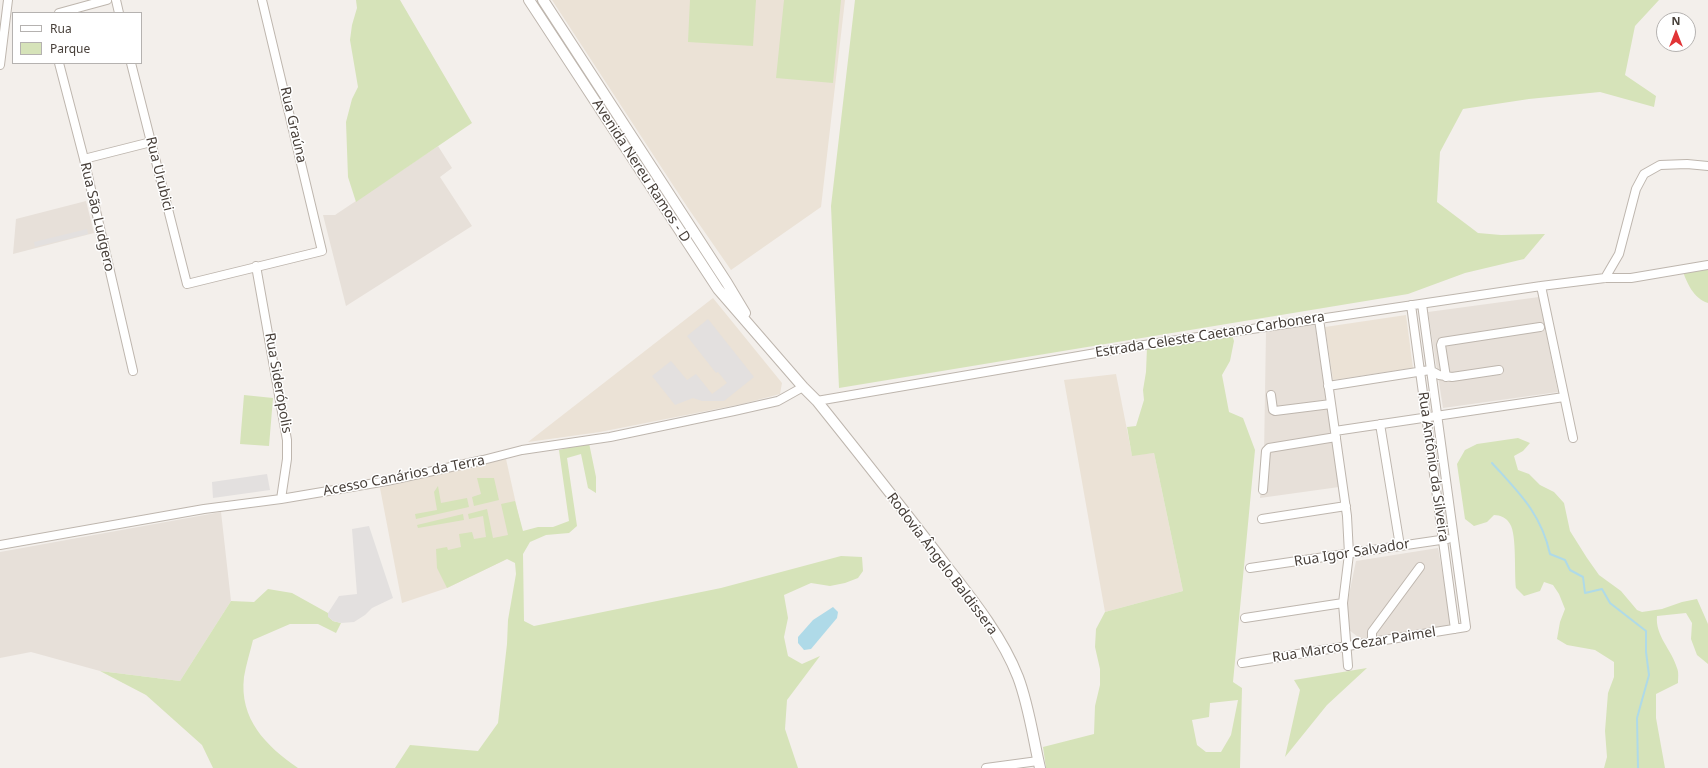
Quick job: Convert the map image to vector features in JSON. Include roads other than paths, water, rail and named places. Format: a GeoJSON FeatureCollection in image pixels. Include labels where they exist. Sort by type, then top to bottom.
{"type":"FeatureCollection","features":[{"type":"Feature","properties":{"kind":"street"},"geometry":{"type":"LineString","coordinates":[[0,65],[8,0]]}},
{"type":"Feature","properties":{"kind":"street"},"geometry":{"type":"LineString","coordinates":[[63,12],[107,0]]}},
{"type":"Feature","properties":{"kind":"street"},"geometry":{"type":"LineString","coordinates":[[116,0],[119,12]]}},
{"type":"Feature","properties":{"kind":"street","name":"Rua Graúna"},"geometry":{"type":"LineString","coordinates":[[256,266],[322,251],[262,0]]}},
{"type":"Feature","properties":{"kind":"street","name":"Avenida Nereu Ramos - D"},"geometry":{"type":"LineString","coordinates":[[529,0],[718,289],[802,387],[817,401]]}},
{"type":"Feature","properties":{"kind":"street","name":"Avenida Nereu Ramos - D"},"geometry":{"type":"LineString","coordinates":[[543,0],[727,283],[759,337]]}},
{"type":"Feature","properties":{"kind":"street"},"geometry":{"type":"LineString","coordinates":[[556,42],[566,36]]}},
{"type":"Feature","properties":{"kind":"street","name":"Rua São Ludgero"},"geometry":{"type":"LineString","coordinates":[[59,64],[84,159],[133,371]]}},
{"type":"Feature","properties":{"kind":"street","name":"Rua Urubici"},"geometry":{"type":"LineString","coordinates":[[131,64],[187,284],[256,266]]}},
{"type":"Feature","properties":{"kind":"street"},"geometry":{"type":"LineString","coordinates":[[84,159],[151,142]]}},
{"type":"Feature","properties":{"kind":"street"},"geometry":{"type":"LineString","coordinates":[[1605,278],[1618,254],[1636,189],[1644,174],[1660,165],[1687,164],[1708,166]]}},
{"type":"Feature","properties":{"kind":"street","name":"Estrada Celeste Caetano Carbonera"},"geometry":{"type":"LineString","coordinates":[[817,401],[1070,357],[1319,318],[1541,286],[1605,278],[1631,278],[1708,265]]}},
{"type":"Feature","properties":{"kind":"street","name":"Rua Siderópolis"},"geometry":{"type":"LineString","coordinates":[[256,266],[287,440],[287,459],[281,499]]}},
{"type":"Feature","properties":{"kind":"street"},"geometry":{"type":"LineString","coordinates":[[1541,286],[1574,438]]}},
{"type":"Feature","properties":{"kind":"street","name":"Rua Antônio da Silveira"},"geometry":{"type":"LineString","coordinates":[[1422,304],[1466,628]]}},
{"type":"Feature","properties":{"kind":"street","name":"Rua Antônio da Silveira"},"geometry":{"type":"LineString","coordinates":[[1411,305],[1455,629]]}},
{"type":"Feature","properties":{"kind":"street"},"geometry":{"type":"LineString","coordinates":[[1319,318],[1346,506],[1349,554],[1343,603],[1348,666]]}},
{"type":"Feature","properties":{"kind":"street"},"geometry":{"type":"LineString","coordinates":[[1446,377],[1441,345],[1442,342],[1540,327]]}},
{"type":"Feature","properties":{"kind":"street"},"geometry":{"type":"LineString","coordinates":[[1328,386],[1430,370],[1446,377],[1499,370]]}},
{"type":"Feature","properties":{"kind":"street","name":"Acesso Canários da Terra"},"geometry":{"type":"LineString","coordinates":[[0,545],[204,509],[281,499],[387,481],[522,450],[610,437],[734,412],[778,401],[802,387]]}},
{"type":"Feature","properties":{"kind":"street"},"geometry":{"type":"LineString","coordinates":[[1271,394],[1273,410],[1275,411],[1331,404]]}},
{"type":"Feature","properties":{"kind":"street"},"geometry":{"type":"LineString","coordinates":[[1263,490],[1266,451],[1269,448],[1380,424],[1564,397]]}},
{"type":"Feature","properties":{"kind":"street","name":"Rodovia Ângelo Baldissera"},"geometry":{"type":"LineString","coordinates":[[817,401],[965,590],[1001,643],[1018,676],[1028,709],[1039,765]]}},
{"type":"Feature","properties":{"kind":"street"},"geometry":{"type":"LineString","coordinates":[[1380,424],[1400,546]]}},
{"type":"Feature","properties":{"kind":"street"},"geometry":{"type":"LineString","coordinates":[[1262,519],[1346,506]]}},
{"type":"Feature","properties":{"kind":"street","name":"Rua Igor Salvador"},"geometry":{"type":"LineString","coordinates":[[1250,568],[1454,539]]}},
{"type":"Feature","properties":{"kind":"street"},"geometry":{"type":"LineString","coordinates":[[1372,642],[1372,632],[1420,567]]}},
{"type":"Feature","properties":{"kind":"street"},"geometry":{"type":"LineString","coordinates":[[1245,618],[1343,603]]}},
{"type":"Feature","properties":{"kind":"street","name":"Rua Marcos Cezar Paimel"},"geometry":{"type":"LineString","coordinates":[[1242,663],[1466,628]]}},
{"type":"Feature","properties":{"kind":"street"},"geometry":{"type":"LineString","coordinates":[[986,768],[1039,765]]}},
{"type":"Feature","properties":{"kind":"water"},"geometry":{"type":"Polygon","coordinates":[[[833,607],[838,612],[837,618],[811,649],[804,650],[798,643],[798,637],[813,620],[833,607]]]}},
{"type":"Feature","properties":{"kind":"waterway"},"geometry":{"type":"LineString","coordinates":[[1492,463],[1528,504],[1541,527],[1550,554],[1565,560],[1570,570],[1583,577],[1585,593],[1602,589],[1610,603],[1646,631],[1646,652],[1649,675],[1637,718],[1638,768]]}}]}
